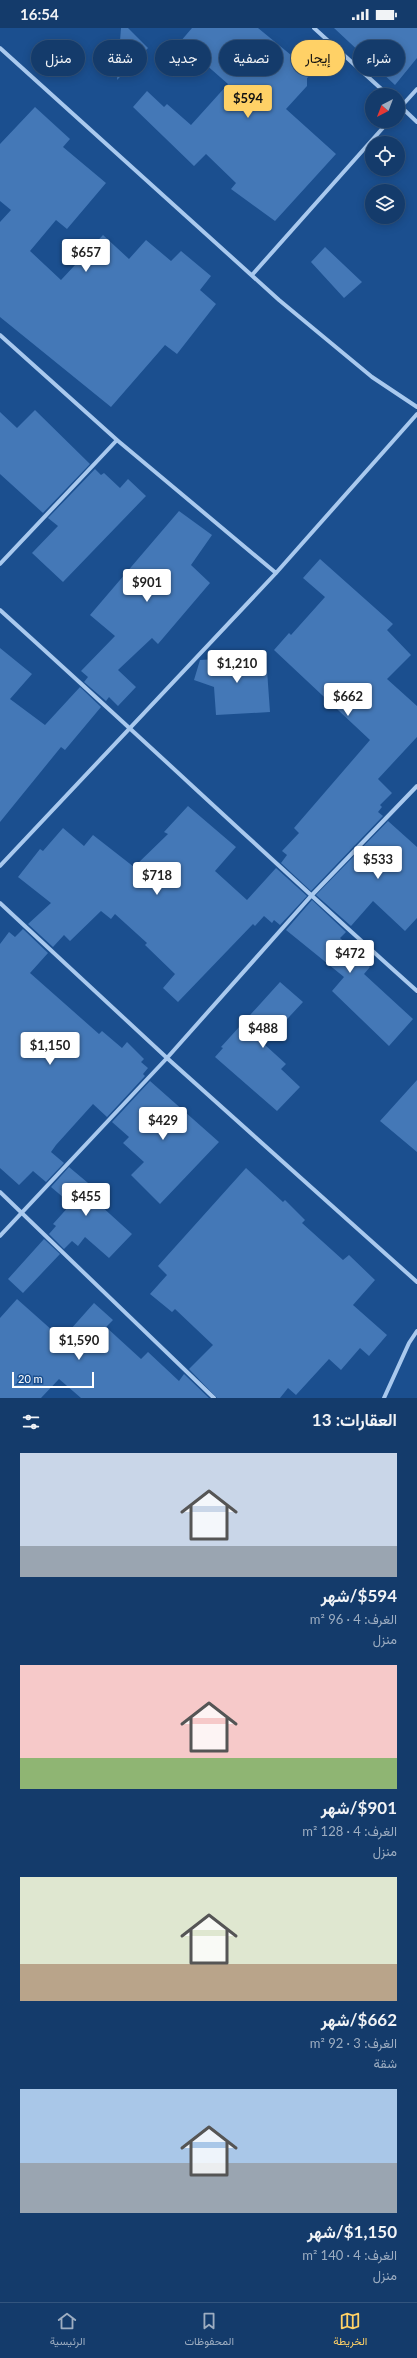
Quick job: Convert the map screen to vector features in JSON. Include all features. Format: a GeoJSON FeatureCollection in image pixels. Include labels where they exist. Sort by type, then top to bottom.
{"type":"FeatureCollection","features":[{"type":"Feature","properties":{"kind":"street"},"geometry":{"type":"LineString","coordinates":[[314,28],[380,88]]}},
{"type":"Feature","properties":{"kind":"street"},"geometry":{"type":"LineString","coordinates":[[0,48],[252,275],[372,377],[417,407]]}},
{"type":"Feature","properties":{"kind":"street"},"geometry":{"type":"LineString","coordinates":[[405,101],[417,89]]}},
{"type":"Feature","properties":{"kind":"street"},"geometry":{"type":"LineString","coordinates":[[405,112],[417,122]]}},
{"type":"Feature","properties":{"kind":"street"},"geometry":{"type":"LineString","coordinates":[[252,275],[382,128]]}},
{"type":"Feature","properties":{"kind":"street"},"geometry":{"type":"LineString","coordinates":[[0,335],[117,440],[276,573]]}},
{"type":"Feature","properties":{"kind":"street"},"geometry":{"type":"LineString","coordinates":[[0,866],[276,573],[417,414]]}},
{"type":"Feature","properties":{"kind":"street"},"geometry":{"type":"LineString","coordinates":[[0,564],[117,440]]}},
{"type":"Feature","properties":{"kind":"street"},"geometry":{"type":"LineString","coordinates":[[0,610],[311,896],[417,991]]}},
{"type":"Feature","properties":{"kind":"street"},"geometry":{"type":"LineString","coordinates":[[0,1236],[167,1058],[311,896],[417,786]]}},
{"type":"Feature","properties":{"kind":"street"},"geometry":{"type":"LineString","coordinates":[[0,903],[167,1058],[417,1282]]}},
{"type":"Feature","properties":{"kind":"street"},"geometry":{"type":"LineString","coordinates":[[0,1192],[214,1398]]}},
{"type":"Feature","properties":{"kind":"street"},"geometry":{"type":"LineString","coordinates":[[384,1398],[409,1343],[417,1331]]}},
{"type":"Feature","properties":{"kind":"building"},"geometry":{"type":"Polygon","coordinates":[[[121,28],[128,28],[140,40],[120,40],[121,28]]]}},
{"type":"Feature","properties":{"kind":"building"},"geometry":{"type":"Polygon","coordinates":[[[192,28],[258,28],[273,40],[219,40],[219,76],[283,76],[283,48],[291,55],[291,76],[309,76],[307,78],[307,86],[286,109],[336,154],[275,221],[231,189],[236,183],[206,154],[194,166],[133,107],[147,91],[164,107],[167,104],[191,125],[228,84],[211,69],[211,40],[182,40],[192,28]]]}},
{"type":"Feature","properties":{"kind":"building"},"geometry":{"type":"Polygon","coordinates":[[[334,28],[417,28],[417,58],[405,73],[405,40],[353,40],[353,46],[334,28]]]}},
{"type":"Feature","properties":{"kind":"building"},"geometry":{"type":"Polygon","coordinates":[[[385,76],[402,76],[395,85],[385,76]]]}},
{"type":"Feature","properties":{"kind":"building"},"geometry":{"type":"Polygon","coordinates":[[[35,107],[70,139],[63,147],[106,183],[67,229],[56,220],[30,251],[61,280],[103,235],[129,259],[146,240],[171,261],[181,251],[211,276],[200,290],[216,304],[177,354],[165,345],[111,407],[0,317],[0,222],[11,210],[0,201],[0,144],[35,107]]]}},
{"type":"Feature","properties":{"kind":"building"},"geometry":{"type":"Polygon","coordinates":[[[325,247],[362,282],[344,298],[311,262],[325,247]]]}},
{"type":"Feature","properties":{"kind":"building"},"geometry":{"type":"Polygon","coordinates":[[[35,410],[90,464],[43,513],[0,474],[0,412],[17,428],[35,410]]]}},
{"type":"Feature","properties":{"kind":"building"},"geometry":{"type":"Polygon","coordinates":[[[95,469],[101,475],[104,473],[120,488],[128,479],[146,496],[63,582],[32,553],[58,526],[48,518],[95,469]]]}},
{"type":"Feature","properties":{"kind":"building"},"geometry":{"type":"Polygon","coordinates":[[[179,511],[212,535],[191,565],[210,583],[158,644],[152,638],[118,670],[136,687],[118,706],[109,697],[106,701],[84,682],[88,677],[81,671],[115,636],[90,615],[179,511]]]}},
{"type":"Feature","properties":{"kind":"building"},"geometry":{"type":"Polygon","coordinates":[[[320,559],[393,624],[387,630],[411,655],[387,679],[417,706],[417,737],[378,779],[392,793],[380,805],[382,807],[378,812],[383,816],[311,891],[281,863],[287,855],[282,851],[299,833],[294,828],[370,740],[274,650],[289,633],[291,635],[325,597],[303,578],[320,559]]]}},
{"type":"Feature","properties":{"kind":"building"},"geometry":{"type":"Polygon","coordinates":[[[0,648],[32,674],[10,699],[45,725],[80,687],[101,707],[65,750],[61,747],[0,822],[0,648]]]}},
{"type":"Feature","properties":{"kind":"building"},"geometry":{"type":"Polygon","coordinates":[[[266,656],[270,712],[216,715],[214,687],[194,680],[200,660],[266,656]]]}},
{"type":"Feature","properties":{"kind":"building"},"geometry":{"type":"Polygon","coordinates":[[[188,806],[236,847],[215,871],[247,900],[276,868],[307,896],[280,925],[274,920],[272,923],[264,916],[255,926],[253,924],[178,1002],[163,988],[175,974],[145,945],[147,943],[115,914],[111,919],[101,911],[70,941],[64,935],[53,947],[28,924],[51,903],[18,877],[40,849],[43,851],[63,828],[84,846],[93,835],[134,867],[168,834],[164,832],[188,806]]]}},
{"type":"Feature","properties":{"kind":"building"},"geometry":{"type":"Polygon","coordinates":[[[388,821],[417,847],[417,918],[405,931],[373,901],[351,926],[316,895],[388,821]]]}},
{"type":"Feature","properties":{"kind":"building"},"geometry":{"type":"Polygon","coordinates":[[[312,900],[346,932],[340,938],[370,967],[364,974],[413,1019],[389,1046],[332,991],[344,977],[286,930],[312,900]]]}},
{"type":"Feature","properties":{"kind":"building"},"geometry":{"type":"Polygon","coordinates":[[[23,929],[48,953],[30,973],[99,1034],[102,1031],[122,1048],[127,1042],[144,1059],[141,1062],[148,1068],[143,1074],[145,1076],[107,1117],[93,1104],[56,1145],[51,1152],[64,1163],[46,1182],[33,1171],[19,1185],[0,1168],[0,944],[9,932],[15,937],[23,929]]]}},
{"type":"Feature","properties":{"kind":"building"},"geometry":{"type":"Polygon","coordinates":[[[280,982],[303,1002],[264,1044],[286,1064],[281,1069],[300,1087],[277,1111],[215,1057],[223,1048],[221,1047],[280,982]]]}},
{"type":"Feature","properties":{"kind":"building"},"geometry":{"type":"Polygon","coordinates":[[[417,1080],[417,1152],[380,1121],[417,1080]]]}},
{"type":"Feature","properties":{"kind":"building"},"geometry":{"type":"Polygon","coordinates":[[[150,1081],[219,1142],[160,1204],[131,1175],[144,1162],[123,1143],[129,1137],[112,1122],[150,1081]]]}},
{"type":"Feature","properties":{"kind":"building"},"geometry":{"type":"Polygon","coordinates":[[[69,1167],[106,1198],[100,1205],[132,1234],[109,1258],[85,1237],[78,1246],[72,1241],[64,1249],[49,1234],[56,1226],[53,1224],[71,1204],[51,1187],[69,1167]]]}},
{"type":"Feature","properties":{"kind":"building"},"geometry":{"type":"Polygon","coordinates":[[[246,1168],[283,1202],[285,1200],[305,1220],[302,1223],[343,1260],[349,1255],[375,1280],[353,1305],[387,1335],[369,1356],[360,1348],[341,1370],[329,1359],[296,1395],[288,1388],[280,1398],[217,1398],[189,1369],[213,1345],[175,1309],[172,1312],[150,1294],[167,1275],[158,1266],[246,1168]]]}},
{"type":"Feature","properties":{"kind":"building"},"geometry":{"type":"Polygon","coordinates":[[[44,1239],[60,1254],[23,1293],[8,1279],[44,1239]]]}},
{"type":"Feature","properties":{"kind":"building"},"geometry":{"type":"Polygon","coordinates":[[[17,1299],[62,1339],[94,1303],[113,1320],[106,1327],[141,1359],[148,1352],[179,1381],[184,1374],[209,1398],[81,1398],[59,1379],[41,1398],[0,1398],[0,1318],[17,1299]]]}}]}
